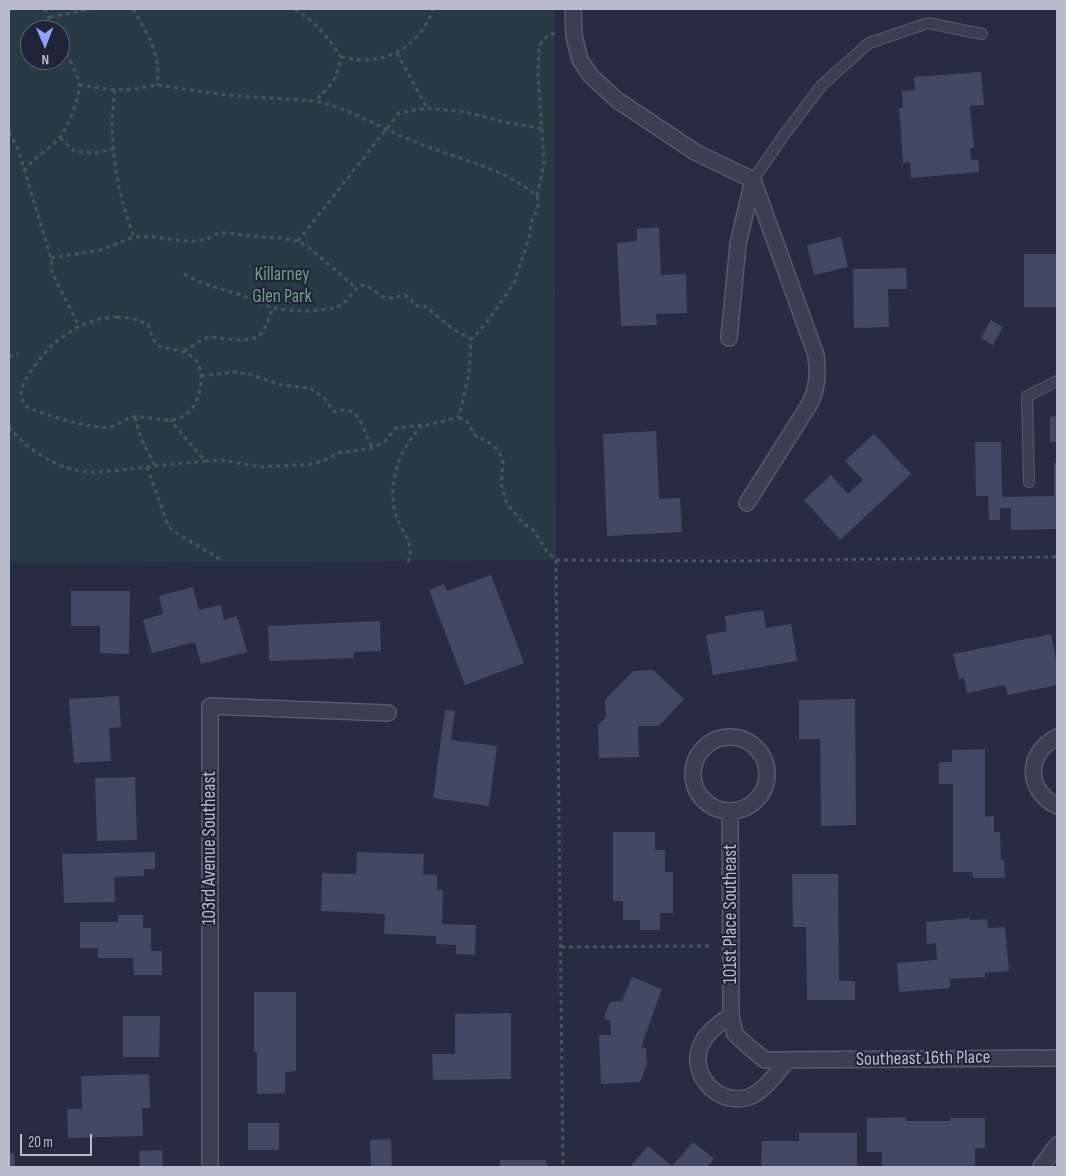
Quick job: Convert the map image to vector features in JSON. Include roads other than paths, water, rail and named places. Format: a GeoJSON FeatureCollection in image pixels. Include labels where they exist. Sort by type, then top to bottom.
{"type":"FeatureCollection","features":[{"type":"Feature","properties":{"kind":"street"},"geometry":{"type":"LineString","coordinates":[[573,9],[574,36],[580,60],[591,76],[618,100],[695,152],[753,180],[816,355],[818,373],[816,392],[747,503]]}},
{"type":"Feature","properties":{"kind":"street"},"geometry":{"type":"LineString","coordinates":[[729,338],[738,244],[753,180]]}},
{"type":"Feature","properties":{"kind":"street","name":"103rd Avenue Southeast"},"geometry":{"type":"LineString","coordinates":[[210,1167],[210,706],[388,713]]}},
{"type":"Feature","properties":{"kind":"street"},"geometry":{"type":"LineString","coordinates":[[730,737],[742,738],[761,752],[768,774],[766,786],[761,797],[752,805],[742,810],[730,812],[708,805],[697,792],[693,775],[694,763],[700,752],[708,744],[730,737]]}},
{"type":"Feature","properties":{"kind":"street"},"geometry":{"type":"LineString","coordinates":[[1057,737],[1049,741],[1040,750],[1035,760],[1033,772],[1035,783],[1041,794],[1049,802],[1057,806]]}},
{"type":"Feature","properties":{"kind":"street","name":"101st Place Southeast"},"geometry":{"type":"LineString","coordinates":[[730,812],[731,1015],[736,1034],[749,1048]]}},
{"type":"Feature","properties":{"kind":"street"},"geometry":{"type":"LineString","coordinates":[[731,1015],[706,1036],[700,1046],[698,1066],[701,1077],[707,1086],[716,1093],[726,1097],[749,1097],[759,1091],[788,1060]]}},
{"type":"Feature","properties":{"kind":"street","name":"Southeast 16th Place"},"geometry":{"type":"LineString","coordinates":[[749,1048],[765,1060],[1057,1058]]}},
{"type":"Feature","properties":{"kind":"street"},"geometry":{"type":"LineString","coordinates":[[1041,1167],[1057,1145]]}},
{"type":"Feature","properties":{"kind":"lane"},"geometry":{"type":"LineString","coordinates":[[753,180],[822,85],[869,43],[928,23],[982,34]]}},
{"type":"Feature","properties":{"kind":"lane"},"geometry":{"type":"LineString","coordinates":[[1029,482],[1027,396],[1057,381]]}},
{"type":"Feature","properties":{"kind":"park label","name":"Killarney Glen Park"},"geometry":{"type":"Point","coordinates":[282,286]}}]}
